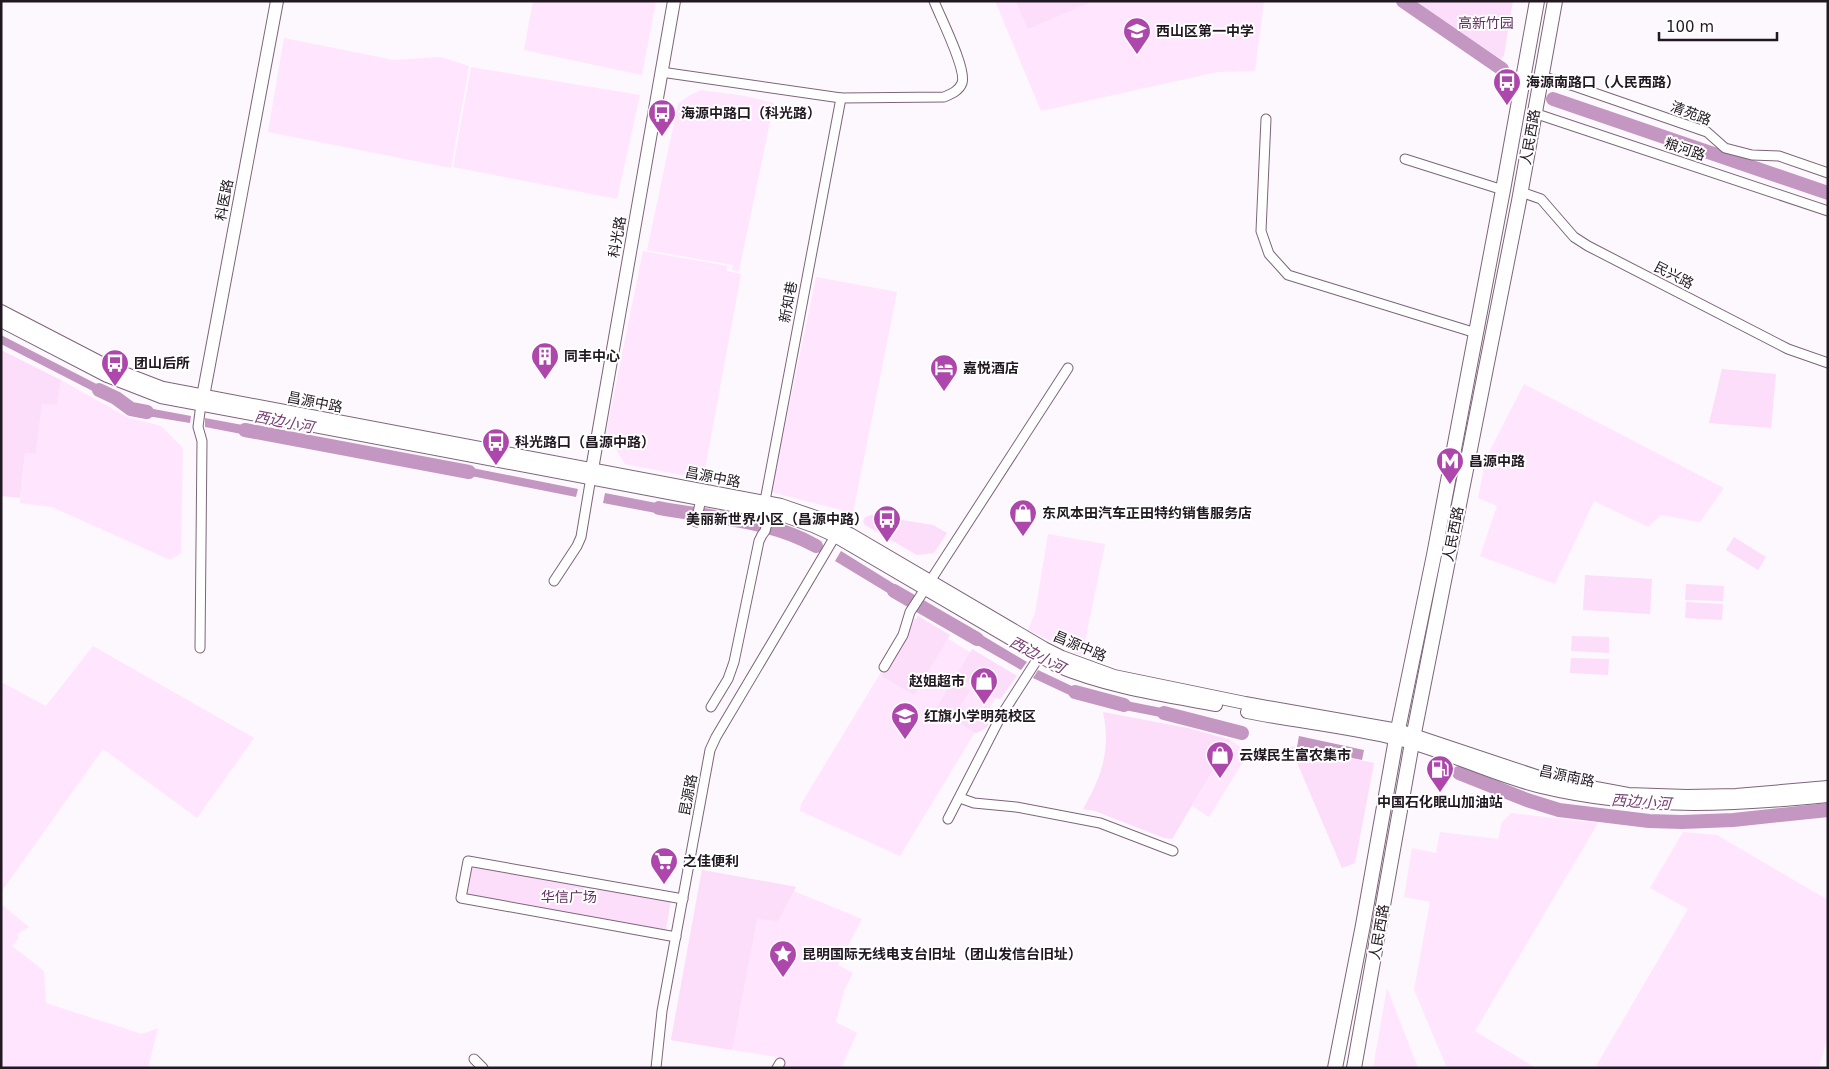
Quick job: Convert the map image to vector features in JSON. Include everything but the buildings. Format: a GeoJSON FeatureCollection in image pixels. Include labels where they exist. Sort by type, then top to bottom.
{"type":"FeatureCollection","features":[{"type":"Feature","properties":{"kind":"main road","name":"科医路"},"geometry":{"type":"LineString","coordinates":[[202,400],[277,1]]}},
{"type":"Feature","properties":{"kind":"main road","name":"科光路"},"geometry":{"type":"LineString","coordinates":[[592,473],[660,72],[674,1]]}},
{"type":"Feature","properties":{"kind":"main road","name":"人民西路"},"geometry":{"type":"LineString","coordinates":[[1335,1068],[1397,734],[1434,555],[1537,1]]}},
{"type":"Feature","properties":{"kind":"main road","name":"人民西路"},"geometry":{"type":"LineString","coordinates":[[1354,1068],[1413,739],[1521,192],[1555,1]]}},
{"type":"Feature","properties":{"kind":"main road","name":"昌源中路"},"geometry":{"type":"LineString","coordinates":[[1,311],[131,377],[202,400]]}},
{"type":"Feature","properties":{"kind":"main road","name":"昌源中路"},"geometry":{"type":"LineString","coordinates":[[1,321],[128,385],[161,397],[202,400],[592,473],[816,518],[836,536],[1040,655],[1079,675],[1107,684],[1273,717],[1397,734]]}},
{"type":"Feature","properties":{"kind":"main road","name":"昌源中路"},"geometry":{"type":"LineString","coordinates":[[592,473],[700,501],[767,507]]}},
{"type":"Feature","properties":{"kind":"main road","name":"昌源南路"},"geometry":{"type":"LineString","coordinates":[[1397,734],[1542,778],[1628,794],[1736,795],[1828,787]]}},
{"type":"Feature","properties":{"kind":"main road","name":"昌源南路"},"geometry":{"type":"LineString","coordinates":[[1413,739],[1540,787],[1628,802],[1687,805],[1736,804],[1828,796]]}},
{"type":"Feature","properties":{"kind":"street"},"geometry":{"type":"LineString","coordinates":[[660,72],[841,98],[944,97],[954,93],[962,83],[963,70],[934,1]]}},
{"type":"Feature","properties":{"kind":"street","name":"清苑路"},"geometry":{"type":"LineString","coordinates":[[1541,76],[1708,132],[1725,148],[1752,155],[1779,156],[1828,173]]}},
{"type":"Feature","properties":{"kind":"street","name":"新知巷"},"geometry":{"type":"LineString","coordinates":[[712,707],[728,679],[732,667],[759,541],[765,531],[767,507],[841,98]]}},
{"type":"Feature","properties":{"kind":"street","name":"粮河路"},"geometry":{"type":"LineString","coordinates":[[1534,113],[1828,211]]}},
{"type":"Feature","properties":{"kind":"street"},"geometry":{"type":"LineString","coordinates":[[1266,119],[1261,231],[1268,254],[1288,275],[1476,333]]}},
{"type":"Feature","properties":{"kind":"street"},"geometry":{"type":"LineString","coordinates":[[1405,159],[1503,190]]}},
{"type":"Feature","properties":{"kind":"street","name":"民兴路"},"geometry":{"type":"LineString","coordinates":[[1521,192],[1541,199],[1574,237],[1588,246],[1788,349],[1828,363]]}},
{"type":"Feature","properties":{"kind":"street"},"geometry":{"type":"LineString","coordinates":[[884,667],[903,635],[910,612],[1068,368]]}},
{"type":"Feature","properties":{"kind":"street"},"geometry":{"type":"LineString","coordinates":[[200,648],[202,441],[198,427],[202,400]]}},
{"type":"Feature","properties":{"kind":"street"},"geometry":{"type":"LineString","coordinates":[[554,581],[577,546],[583,528],[592,473]]}},
{"type":"Feature","properties":{"kind":"street"},"geometry":{"type":"LineString","coordinates":[[696,522],[700,501]]}},
{"type":"Feature","properties":{"kind":"street","name":"昆源路"},"geometry":{"type":"LineString","coordinates":[[656,1068],[662,1012],[710,750],[836,536]]}},
{"type":"Feature","properties":{"kind":"street"},"geometry":{"type":"LineString","coordinates":[[948,819],[1001,716],[1040,655]]}},
{"type":"Feature","properties":{"kind":"street"},"geometry":{"type":"LineString","coordinates":[[960,798],[974,803],[1016,807],[1100,824],[1173,851]]}},
{"type":"Feature","properties":{"kind":"street"},"geometry":{"type":"LineString","coordinates":[[676,937],[461,898],[468,861],[683,899]]}},
{"type":"Feature","properties":{"kind":"street"},"geometry":{"type":"LineString","coordinates":[[474,1059],[483,1068]]}},
{"type":"Feature","properties":{"kind":"shaded area"},"geometry":{"type":"Polygon","coordinates":[[[533,1],[656,1],[642,75],[524,50],[533,1]]]}},
{"type":"Feature","properties":{"kind":"shaded area","name":"西山区第一中学"},"geometry":{"type":"Polygon","coordinates":[[[995,1],[1264,1],[1255,71],[1217,72],[1041,111],[995,1]]]}},
{"type":"Feature","properties":{"kind":"shaded area"},"geometry":{"type":"Polygon","coordinates":[[[284,38],[394,60],[441,57],[469,66],[451,168],[268,132],[284,38]]]}},
{"type":"Feature","properties":{"kind":"shaded area"},"geometry":{"type":"Polygon","coordinates":[[[471,67],[640,95],[617,199],[453,167],[471,67]]]}},
{"type":"Feature","properties":{"kind":"shaded area"},"geometry":{"type":"Polygon","coordinates":[[[701,90],[745,96],[774,103],[739,271],[732,270],[733,265],[647,250],[678,104],[701,90]]]}},
{"type":"Feature","properties":{"kind":"shaded area"},"geometry":{"type":"Polygon","coordinates":[[[643,251],[727,266],[727,271],[741,274],[703,479],[625,464],[606,433],[643,251]]]}},
{"type":"Feature","properties":{"kind":"shaded area"},"geometry":{"type":"Polygon","coordinates":[[[816,277],[897,292],[853,513],[771,492],[816,277]]]}},
{"type":"Feature","properties":{"kind":"shaded area"},"geometry":{"type":"Polygon","coordinates":[[[1,335],[118,395],[114,402],[1,344],[1,335]]]}},
{"type":"Feature","properties":{"kind":"shaded area"},"geometry":{"type":"Polygon","coordinates":[[[61,380],[127,417],[161,426],[183,448],[181,553],[170,560],[52,507],[20,503],[25,452],[36,453],[42,404],[57,405],[61,380]]]}},
{"type":"Feature","properties":{"kind":"shaded area"},"geometry":{"type":"Polygon","coordinates":[[[1524,384],[1724,488],[1700,522],[1661,515],[1648,527],[1594,501],[1555,584],[1480,556],[1497,506],[1478,498],[1486,458],[1524,384]]]}},
{"type":"Feature","properties":{"kind":"shaded area"},"geometry":{"type":"Polygon","coordinates":[[[132,405],[191,416],[190,423],[129,413],[132,405]]]}},
{"type":"Feature","properties":{"kind":"shaded area"},"geometry":{"type":"Polygon","coordinates":[[[205,418],[264,429],[262,438],[205,427],[205,418]]]}},
{"type":"Feature","properties":{"kind":"shaded area"},"geometry":{"type":"Polygon","coordinates":[[[272,431],[326,441],[325,449],[270,439],[272,431]]]}},
{"type":"Feature","properties":{"kind":"shaded area"},"geometry":{"type":"Polygon","coordinates":[[[335,442],[380,450],[378,458],[333,450],[335,442]]]}},
{"type":"Feature","properties":{"kind":"shaded area"},"geometry":{"type":"Polygon","coordinates":[[[389,454],[439,460],[438,468],[388,461],[389,454]]]}},
{"type":"Feature","properties":{"kind":"shaded area"},"geometry":{"type":"Polygon","coordinates":[[[452,464],[578,489],[576,497],[451,472],[452,464]]]}},
{"type":"Feature","properties":{"kind":"shaded area"},"geometry":{"type":"Polygon","coordinates":[[[605,493],[677,507],[677,517],[603,503],[605,493]]]}},
{"type":"Feature","properties":{"kind":"shaded area"},"geometry":{"type":"Polygon","coordinates":[[[708,511],[762,521],[759,529],[707,520],[708,511]]]}},
{"type":"Feature","properties":{"kind":"shaded area"},"geometry":{"type":"Polygon","coordinates":[[[773,524],[818,541],[814,548],[770,533],[773,524]]]}},
{"type":"Feature","properties":{"kind":"shaded area"},"geometry":{"type":"Polygon","coordinates":[[[1048,534],[1105,544],[1082,656],[1028,630],[1035,613],[1048,534]]]}},
{"type":"Feature","properties":{"kind":"shaded area"},"geometry":{"type":"Polygon","coordinates":[[[841,551],[912,595],[906,604],[835,561],[841,551]]]}},
{"type":"Feature","properties":{"kind":"shaded area"},"geometry":{"type":"Polygon","coordinates":[[[923,600],[955,620],[951,630],[917,611],[923,600]]]}},
{"type":"Feature","properties":{"kind":"shaded area","name":"红旗小学明苑校区"},"geometry":{"type":"Polygon","coordinates":[[[914,618],[1009,676],[900,856],[800,811],[801,804],[914,618]]]}},
{"type":"Feature","properties":{"kind":"shaded area"},"geometry":{"type":"Polygon","coordinates":[[[965,625],[1027,662],[1021,670],[958,634],[965,625]]]}},
{"type":"Feature","properties":{"kind":"shaded area"},"geometry":{"type":"Polygon","coordinates":[[[93,646],[254,738],[197,818],[103,749],[1,892],[1,686],[3,683],[46,706],[93,646]]]}},
{"type":"Feature","properties":{"kind":"shaded area"},"geometry":{"type":"Polygon","coordinates":[[[1038,670],[1076,688],[1092,692],[1091,702],[1067,694],[1033,678],[1038,670]]]}},
{"type":"Feature","properties":{"kind":"shaded area"},"geometry":{"type":"Polygon","coordinates":[[[1106,697],[1182,712],[1181,721],[1104,706],[1106,697]]]}},
{"type":"Feature","properties":{"kind":"shaded area"},"geometry":{"type":"Polygon","coordinates":[[[1196,715],[1242,729],[1241,738],[1194,725],[1196,715]]]}},
{"type":"Feature","properties":{"kind":"shaded area"},"geometry":{"type":"Polygon","coordinates":[[[1299,736],[1364,750],[1362,760],[1297,747],[1299,736]]]}},
{"type":"Feature","properties":{"kind":"shaded area","name":"云媒民生富农集市"},"geometry":{"type":"Polygon","coordinates":[[[1231,741],[1249,752],[1209,817],[1192,806],[1231,741]]]}},
{"type":"Feature","properties":{"kind":"shaded area"},"geometry":{"type":"Polygon","coordinates":[[[1511,813],[1598,823],[1475,1031],[1536,1068],[1447,1068],[1414,990],[1430,902],[1404,897],[1412,848],[1436,853],[1440,832],[1498,839],[1502,822],[1511,813]]]}},
{"type":"Feature","properties":{"kind":"shaded area"},"geometry":{"type":"Polygon","coordinates":[[[1683,832],[1717,835],[1828,900],[1828,1034],[1819,1068],[1595,1068],[1688,909],[1650,888],[1683,832]]]}},
{"type":"Feature","properties":{"kind":"shaded area"},"geometry":{"type":"Polygon","coordinates":[[[702,870],[796,887],[794,891],[862,919],[838,965],[853,973],[844,991],[836,1022],[857,1033],[841,1068],[779,1068],[776,1061],[777,1057],[671,1040],[702,870]]]}},
{"type":"Feature","properties":{"kind":"shaded area"},"geometry":{"type":"Polygon","coordinates":[[[1,904],[29,927],[17,934],[19,938],[12,946],[44,971],[46,1003],[142,1034],[158,1028],[148,1068],[1,1068],[1,904]]]}},
{"type":"Feature","properties":{"kind":"shaded area"},"geometry":{"type":"Polygon","coordinates":[[[1387,988],[1418,1068],[1373,1068],[1387,988]]]}},
{"type":"Feature","properties":{"kind":"green space"},"geometry":{"type":"Polygon","coordinates":[[[1016,1],[1093,1],[1028,29],[1016,1]]]}},
{"type":"Feature","properties":{"kind":"green space","name":"高新竹园"},"geometry":{"type":"Polygon","coordinates":[[[1412,1],[1513,1],[1504,55],[1501,59],[1412,1]]]}},
{"type":"Feature","properties":{"kind":"green space"},"geometry":{"type":"Polygon","coordinates":[[[1,350],[61,380],[57,405],[42,404],[36,453],[25,453],[20,498],[1,496],[1,350]]]}},
{"type":"Feature","properties":{"kind":"green space"},"geometry":{"type":"Polygon","coordinates":[[[1722,369],[1776,374],[1771,428],[1709,423],[1722,369]]]}},
{"type":"Feature","properties":{"kind":"green space"},"geometry":{"type":"Polygon","coordinates":[[[871,515],[933,525],[947,533],[934,553],[917,555],[865,525],[863,522],[865,517],[871,515]]]}},
{"type":"Feature","properties":{"kind":"green space"},"geometry":{"type":"Polygon","coordinates":[[[1734,537],[1766,557],[1758,570],[1726,550],[1734,537]]]}},
{"type":"Feature","properties":{"kind":"green space"},"geometry":{"type":"Polygon","coordinates":[[[1585,575],[1652,579],[1650,614],[1583,610],[1585,575]]]}},
{"type":"Feature","properties":{"kind":"green space"},"geometry":{"type":"Polygon","coordinates":[[[1686,584],[1724,586],[1723,601],[1685,600],[1686,584]]]}},
{"type":"Feature","properties":{"kind":"green space"},"geometry":{"type":"Polygon","coordinates":[[[1686,602],[1723,604],[1722,620],[1685,618],[1686,602]]]}},
{"type":"Feature","properties":{"kind":"green space"},"geometry":{"type":"Polygon","coordinates":[[[918,616],[950,635],[914,695],[882,676],[918,616]]]}},
{"type":"Feature","properties":{"kind":"green space"},"geometry":{"type":"Polygon","coordinates":[[[1572,636],[1609,637],[1609,653],[1571,651],[1572,636]]]}},
{"type":"Feature","properties":{"kind":"green space"},"geometry":{"type":"Polygon","coordinates":[[[972,649],[1017,676],[1000,699],[992,697],[956,676],[972,649]]]}},
{"type":"Feature","properties":{"kind":"green space"},"geometry":{"type":"Polygon","coordinates":[[[1571,658],[1609,659],[1608,675],[1570,673],[1571,658]]]}},
{"type":"Feature","properties":{"kind":"green space"},"geometry":{"type":"Polygon","coordinates":[[[953,680],[970,691],[960,706],[978,717],[982,715],[988,720],[988,726],[983,730],[976,733],[936,709],[953,680]]]}},
{"type":"Feature","properties":{"kind":"green space"},"geometry":{"type":"Polygon","coordinates":[[[1103,712],[1188,728],[1231,740],[1172,839],[1164,838],[1095,811],[1083,809],[1100,774],[1103,762],[1106,739],[1103,712]]]}},
{"type":"Feature","properties":{"kind":"green space"},"geometry":{"type":"Polygon","coordinates":[[[1290,746],[1374,763],[1355,863],[1342,868],[1290,746]]]}},
{"type":"Feature","properties":{"kind":"green space","name":"华信广场"},"geometry":{"type":"Polygon","coordinates":[[[471,864],[671,900],[666,930],[466,894],[471,864]]]}},
{"type":"Feature","properties":{"kind":"green space"},"geometry":{"type":"Polygon","coordinates":[[[702,870],[796,887],[778,921],[757,919],[732,1050],[671,1040],[702,870]]]}},
{"type":"Feature","properties":{"kind":"waterway"},"geometry":{"type":"LineString","coordinates":[[1403,1],[1502,69]]}},
{"type":"Feature","properties":{"kind":"waterway"},"geometry":{"type":"LineString","coordinates":[[1553,99],[1828,193]]}},
{"type":"Feature","properties":{"kind":"waterway","name":"西边小河"},"geometry":{"type":"LineString","coordinates":[[99,390],[116,398],[131,409],[147,412]]}},
{"type":"Feature","properties":{"kind":"waterway","name":"西边小河"},"geometry":{"type":"LineString","coordinates":[[245,430],[469,472]]}},
{"type":"Feature","properties":{"kind":"waterway","name":"西边小河"},"geometry":{"type":"LineString","coordinates":[[659,508],[759,525],[779,530],[816,546]]}},
{"type":"Feature","properties":{"kind":"waterway","name":"西边小河"},"geometry":{"type":"LineString","coordinates":[[894,591],[977,639]]}},
{"type":"Feature","properties":{"kind":"waterway","name":"西边小河"},"geometry":{"type":"LineString","coordinates":[[1075,692],[1124,705]]}},
{"type":"Feature","properties":{"kind":"waterway","name":"西边小河"},"geometry":{"type":"LineString","coordinates":[[1164,713],[1242,733]]}},
{"type":"Feature","properties":{"kind":"waterway","name":"西边小河"},"geometry":{"type":"LineString","coordinates":[[1459,773],[1527,800],[1559,810],[1649,821],[1733,820],[1828,810]]}},
{"type":"Feature","properties":{"kind":"place","name":"西山区第一中学"},"geometry":{"type":"Point","coordinates":[1137,55]}},
{"type":"Feature","properties":{"kind":"place","name":"海源南路口（人民西路）"},"geometry":{"type":"Point","coordinates":[1507,106]}},
{"type":"Feature","properties":{"kind":"place","name":"海源中路口（科光路）"},"geometry":{"type":"Point","coordinates":[662,137]}},
{"type":"Feature","properties":{"kind":"place","name":"同丰中心"},"geometry":{"type":"Point","coordinates":[545,380]}},
{"type":"Feature","properties":{"kind":"place","name":"团山后所"},"geometry":{"type":"Point","coordinates":[115,387]}},
{"type":"Feature","properties":{"kind":"place","name":"嘉悦酒店"},"geometry":{"type":"Point","coordinates":[944,392]}},
{"type":"Feature","properties":{"kind":"place","name":"科光路口（昌源中路）"},"geometry":{"type":"Point","coordinates":[496,466]}},
{"type":"Feature","properties":{"kind":"place","name":"昌源中路"},"geometry":{"type":"Point","coordinates":[1450,485]}},
{"type":"Feature","properties":{"kind":"place","name":"东风本田汽车正田特约销售服务店"},"geometry":{"type":"Point","coordinates":[1023,537]}},
{"type":"Feature","properties":{"kind":"place","name":"美丽新世界小区（昌源中路）"},"geometry":{"type":"Point","coordinates":[887,543]}},
{"type":"Feature","properties":{"kind":"place","name":"赵姐超市"},"geometry":{"type":"Point","coordinates":[984,705]}},
{"type":"Feature","properties":{"kind":"place","name":"红旗小学明苑校区"},"geometry":{"type":"Point","coordinates":[905,740]}},
{"type":"Feature","properties":{"kind":"place","name":"云媒民生富农集市"},"geometry":{"type":"Point","coordinates":[1220,779]}},
{"type":"Feature","properties":{"kind":"place","name":"中国石化眠山加油站"},"geometry":{"type":"Point","coordinates":[1440,793]}},
{"type":"Feature","properties":{"kind":"place","name":"之佳便利"},"geometry":{"type":"Point","coordinates":[664,885]}},
{"type":"Feature","properties":{"kind":"place","name":"昆明国际无线电支台旧址（团山发信台旧址）"},"geometry":{"type":"Point","coordinates":[783,978]}}]}
